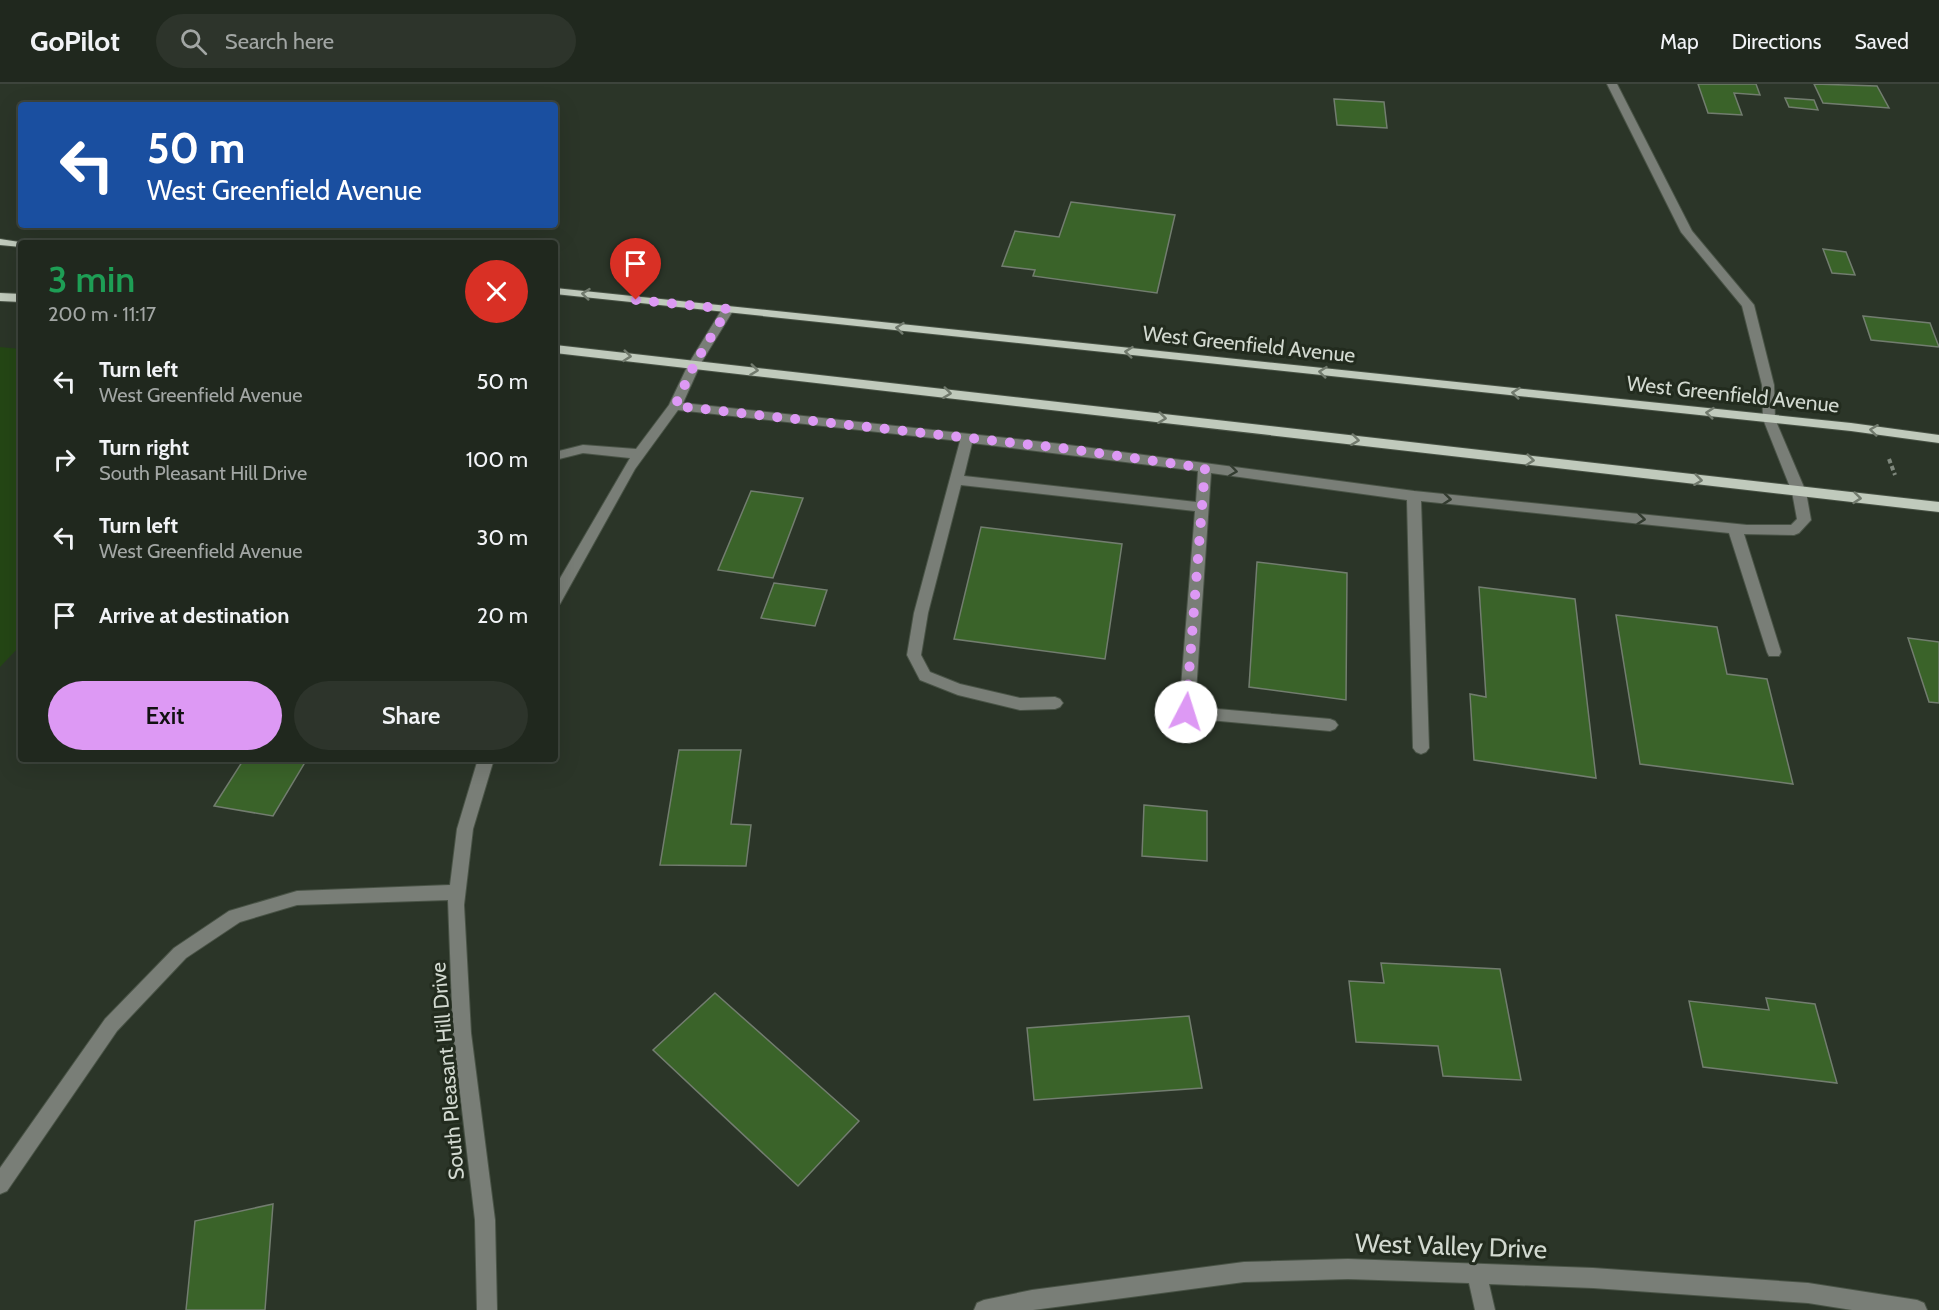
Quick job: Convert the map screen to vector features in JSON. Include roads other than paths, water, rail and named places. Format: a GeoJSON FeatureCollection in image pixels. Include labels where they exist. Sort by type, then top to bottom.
{"type":"FeatureCollection","features":[{"type":"Feature","properties":{"kind":"main road"},"geometry":{"type":"LineString","coordinates":[[0,242],[18,243]]}},
{"type":"Feature","properties":{"kind":"main road","name":"West Greenfield Avenue"},"geometry":{"type":"LineString","coordinates":[[558,291],[1939,439]]}},
{"type":"Feature","properties":{"kind":"main road"},"geometry":{"type":"LineString","coordinates":[[0,297],[18,298]]}},
{"type":"Feature","properties":{"kind":"main road"},"geometry":{"type":"LineString","coordinates":[[558,349],[695,363],[1939,507]]}},
{"type":"Feature","properties":{"kind":"street"},"geometry":{"type":"LineString","coordinates":[[675,406],[1061,448],[1414,496],[1735,529],[1794,530],[1804,520],[1799,492],[1768,419],[1768,385],[1748,305],[1687,232],[1612,84]]}},
{"type":"Feature","properties":{"kind":"street"},"geometry":{"type":"LineString","coordinates":[[558,595],[640,453],[675,406],[695,363],[728,309]]}},
{"type":"Feature","properties":{"kind":"street"},"geometry":{"type":"LineString","coordinates":[[967,439],[921,613],[914,655],[926,676],[958,688],[1020,704],[1055,703]]}},
{"type":"Feature","properties":{"kind":"street"},"geometry":{"type":"LineString","coordinates":[[558,455],[583,448],[640,453]]}},
{"type":"Feature","properties":{"kind":"street"},"geometry":{"type":"LineString","coordinates":[[1205,468],[1186,712],[1330,725]]}},
{"type":"Feature","properties":{"kind":"street"},"geometry":{"type":"LineString","coordinates":[[955,480],[1203,507]]}},
{"type":"Feature","properties":{"kind":"street"},"geometry":{"type":"LineString","coordinates":[[1414,496],[1421,748]]}},
{"type":"Feature","properties":{"kind":"street"},"geometry":{"type":"LineString","coordinates":[[1735,529],[1774,652]]}},
{"type":"Feature","properties":{"kind":"street","name":"South Pleasant Hill Drive"},"geometry":{"type":"LineString","coordinates":[[485,762],[465,829],[456,905],[462,1034],[485,1220],[487,1310]]}},
{"type":"Feature","properties":{"kind":"street"},"geometry":{"type":"LineString","coordinates":[[0,1184],[111,1025],[180,953],[235,916],[297,898],[458,891]]}},
{"type":"Feature","properties":{"kind":"street","name":"West Valley Drive"},"geometry":{"type":"LineString","coordinates":[[984,1310],[1032,1300],[1244,1272],[1348,1269],[1593,1278],[1808,1293],[1917,1310]]}},
{"type":"Feature","properties":{"kind":"street"},"geometry":{"type":"LineString","coordinates":[[1477,1274],[1485,1310]]}}]}
